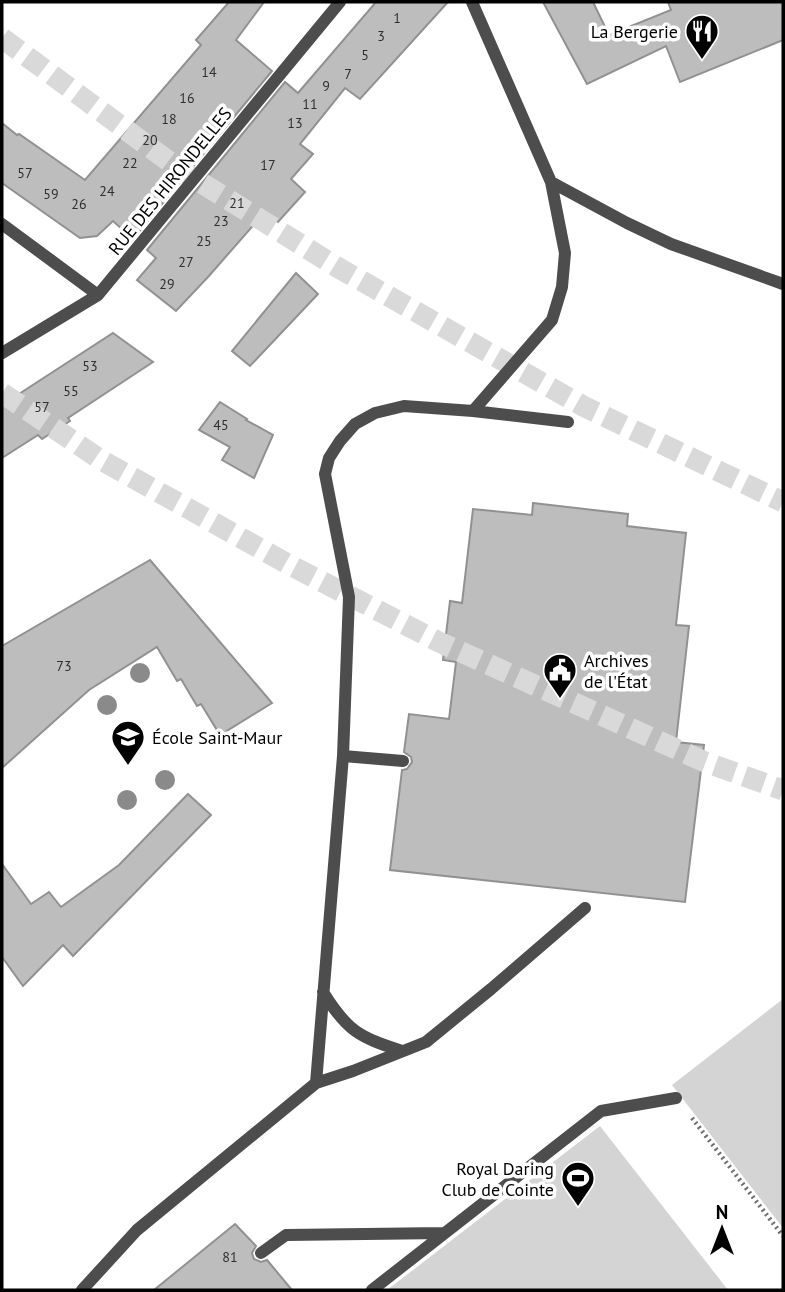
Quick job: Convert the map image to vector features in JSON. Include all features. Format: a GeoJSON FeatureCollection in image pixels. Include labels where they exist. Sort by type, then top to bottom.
{"type":"FeatureCollection","features":[{"type":"Feature","properties":{"kind":"street","name":"RUE DES HIRONDELLES"},"geometry":{"type":"LineString","coordinates":[[2,353],[99,295],[340,2]]}},
{"type":"Feature","properties":{"kind":"street"},"geometry":{"type":"LineString","coordinates":[[472,2],[551,182],[565,253],[562,287],[552,320],[473,411]]}},
{"type":"Feature","properties":{"kind":"street"},"geometry":{"type":"LineString","coordinates":[[551,182],[585,202],[671,244],[783,284]]}},
{"type":"Feature","properties":{"kind":"street"},"geometry":{"type":"LineString","coordinates":[[2,224],[99,295]]}},
{"type":"Feature","properties":{"kind":"street"},"geometry":{"type":"LineString","coordinates":[[316,1083],[343,756],[349,597],[325,474],[329,458],[355,424],[375,413],[404,406],[568,422]]}},
{"type":"Feature","properties":{"kind":"street"},"geometry":{"type":"LineString","coordinates":[[343,756],[403,761]]}},
{"type":"Feature","properties":{"kind":"street"},"geometry":{"type":"LineString","coordinates":[[82,1290],[137,1230],[316,1083],[426,1042],[584,908]]}},
{"type":"Feature","properties":{"kind":"street"},"geometry":{"type":"LineString","coordinates":[[323,992],[337,1014],[353,1030],[371,1041],[402,1051]]}},
{"type":"Feature","properties":{"kind":"street"},"geometry":{"type":"LineString","coordinates":[[372,1290],[601,1111],[676,1098]]}},
{"type":"Feature","properties":{"kind":"street"},"geometry":{"type":"LineString","coordinates":[[261,1253],[286,1234],[444,1233]]}},
{"type":"Feature","properties":{"kind":"path"},"geometry":{"type":"LineString","coordinates":[[676,1098],[783,1236]]}},
{"type":"Feature","properties":{"kind":"shaded area"},"geometry":{"type":"Polygon","coordinates":[[[783,999],[783,1228],[672,1085],[783,999]]]}},
{"type":"Feature","properties":{"kind":"shaded area","name":"Royal Daring Club de Cointe"},"geometry":{"type":"Polygon","coordinates":[[[600,1126],[728,1290],[387,1290],[600,1126]]]}},
{"type":"Feature","properties":{"kind":"building"},"geometry":{"type":"Polygon","coordinates":[[[229,2],[264,2],[236,40],[272,71],[133,239],[113,221],[97,236],[80,238],[2,183],[2,123],[85,180],[201,45],[196,40],[229,2]]]}},
{"type":"Feature","properties":{"kind":"building"},"geometry":{"type":"Polygon","coordinates":[[[376,2],[448,2],[360,99],[345,88],[300,144],[313,154],[291,179],[305,192],[278,222],[265,212],[176,311],[137,280],[156,258],[147,250],[285,82],[298,93],[376,2]]]}},
{"type":"Feature","properties":{"kind":"building"},"geometry":{"type":"Polygon","coordinates":[[[543,2],[593,2],[609,35],[671,10],[668,2],[783,2],[783,40],[680,82],[666,46],[587,84],[543,2]]]}},
{"type":"Feature","properties":{"kind":"building"},"geometry":{"type":"Polygon","coordinates":[[[296,273],[318,294],[250,366],[232,351],[296,273]]]}},
{"type":"Feature","properties":{"kind":"building"},"geometry":{"type":"Polygon","coordinates":[[[113,333],[153,362],[68,418],[70,421],[42,439],[38,435],[2,458],[2,405],[113,333]]]}},
{"type":"Feature","properties":{"kind":"building"},"geometry":{"type":"Polygon","coordinates":[[[220,402],[273,435],[254,478],[222,460],[230,447],[199,430],[220,402]]]}},
{"type":"Feature","properties":{"kind":"building","name":"Archives de l'État"},"geometry":{"type":"Polygon","coordinates":[[[533,503],[628,514],[627,526],[686,533],[676,625],[689,626],[676,742],[704,745],[685,902],[390,870],[402,770],[407,769],[412,762],[411,757],[404,752],[409,714],[449,719],[456,662],[443,660],[450,601],[462,603],[473,509],[532,515],[533,503]]]}},
{"type":"Feature","properties":{"kind":"building"},"geometry":{"type":"Polygon","coordinates":[[[150,560],[272,703],[220,735],[201,704],[197,706],[181,679],[177,681],[157,647],[89,690],[2,768],[2,646],[150,560]]]}},
{"type":"Feature","properties":{"kind":"building"},"geometry":{"type":"Polygon","coordinates":[[[188,794],[211,815],[73,956],[63,945],[23,986],[2,957],[2,864],[31,904],[49,892],[61,907],[119,865],[188,794]]]}},
{"type":"Feature","properties":{"kind":"building"},"geometry":{"type":"Polygon","coordinates":[[[235,1224],[256,1246],[252,1253],[254,1259],[261,1262],[267,1260],[292,1290],[154,1290],[235,1224]]]}},
{"type":"Feature","properties":{"kind":"tunnel"},"geometry":{"type":"LineString","coordinates":[[2,38],[179,169],[337,267],[583,406],[783,502]]}},
{"type":"Feature","properties":{"kind":"tunnel"},"geometry":{"type":"LineString","coordinates":[[2,393],[101,460],[286,563],[439,642],[705,762],[783,790]]}},
{"type":"Feature","properties":{"kind":"place","name":"La Bergerie"},"geometry":{"type":"Point","coordinates":[702,61]}},
{"type":"Feature","properties":{"kind":"place","name":"Archives de l'État"},"geometry":{"type":"Point","coordinates":[560,700]}},
{"type":"Feature","properties":{"kind":"place","name":"École Saint-Maur"},"geometry":{"type":"Point","coordinates":[128,767]}},
{"type":"Feature","properties":{"kind":"place","name":"Royal Daring Club de Cointe"},"geometry":{"type":"Point","coordinates":[578,1208]}}]}
